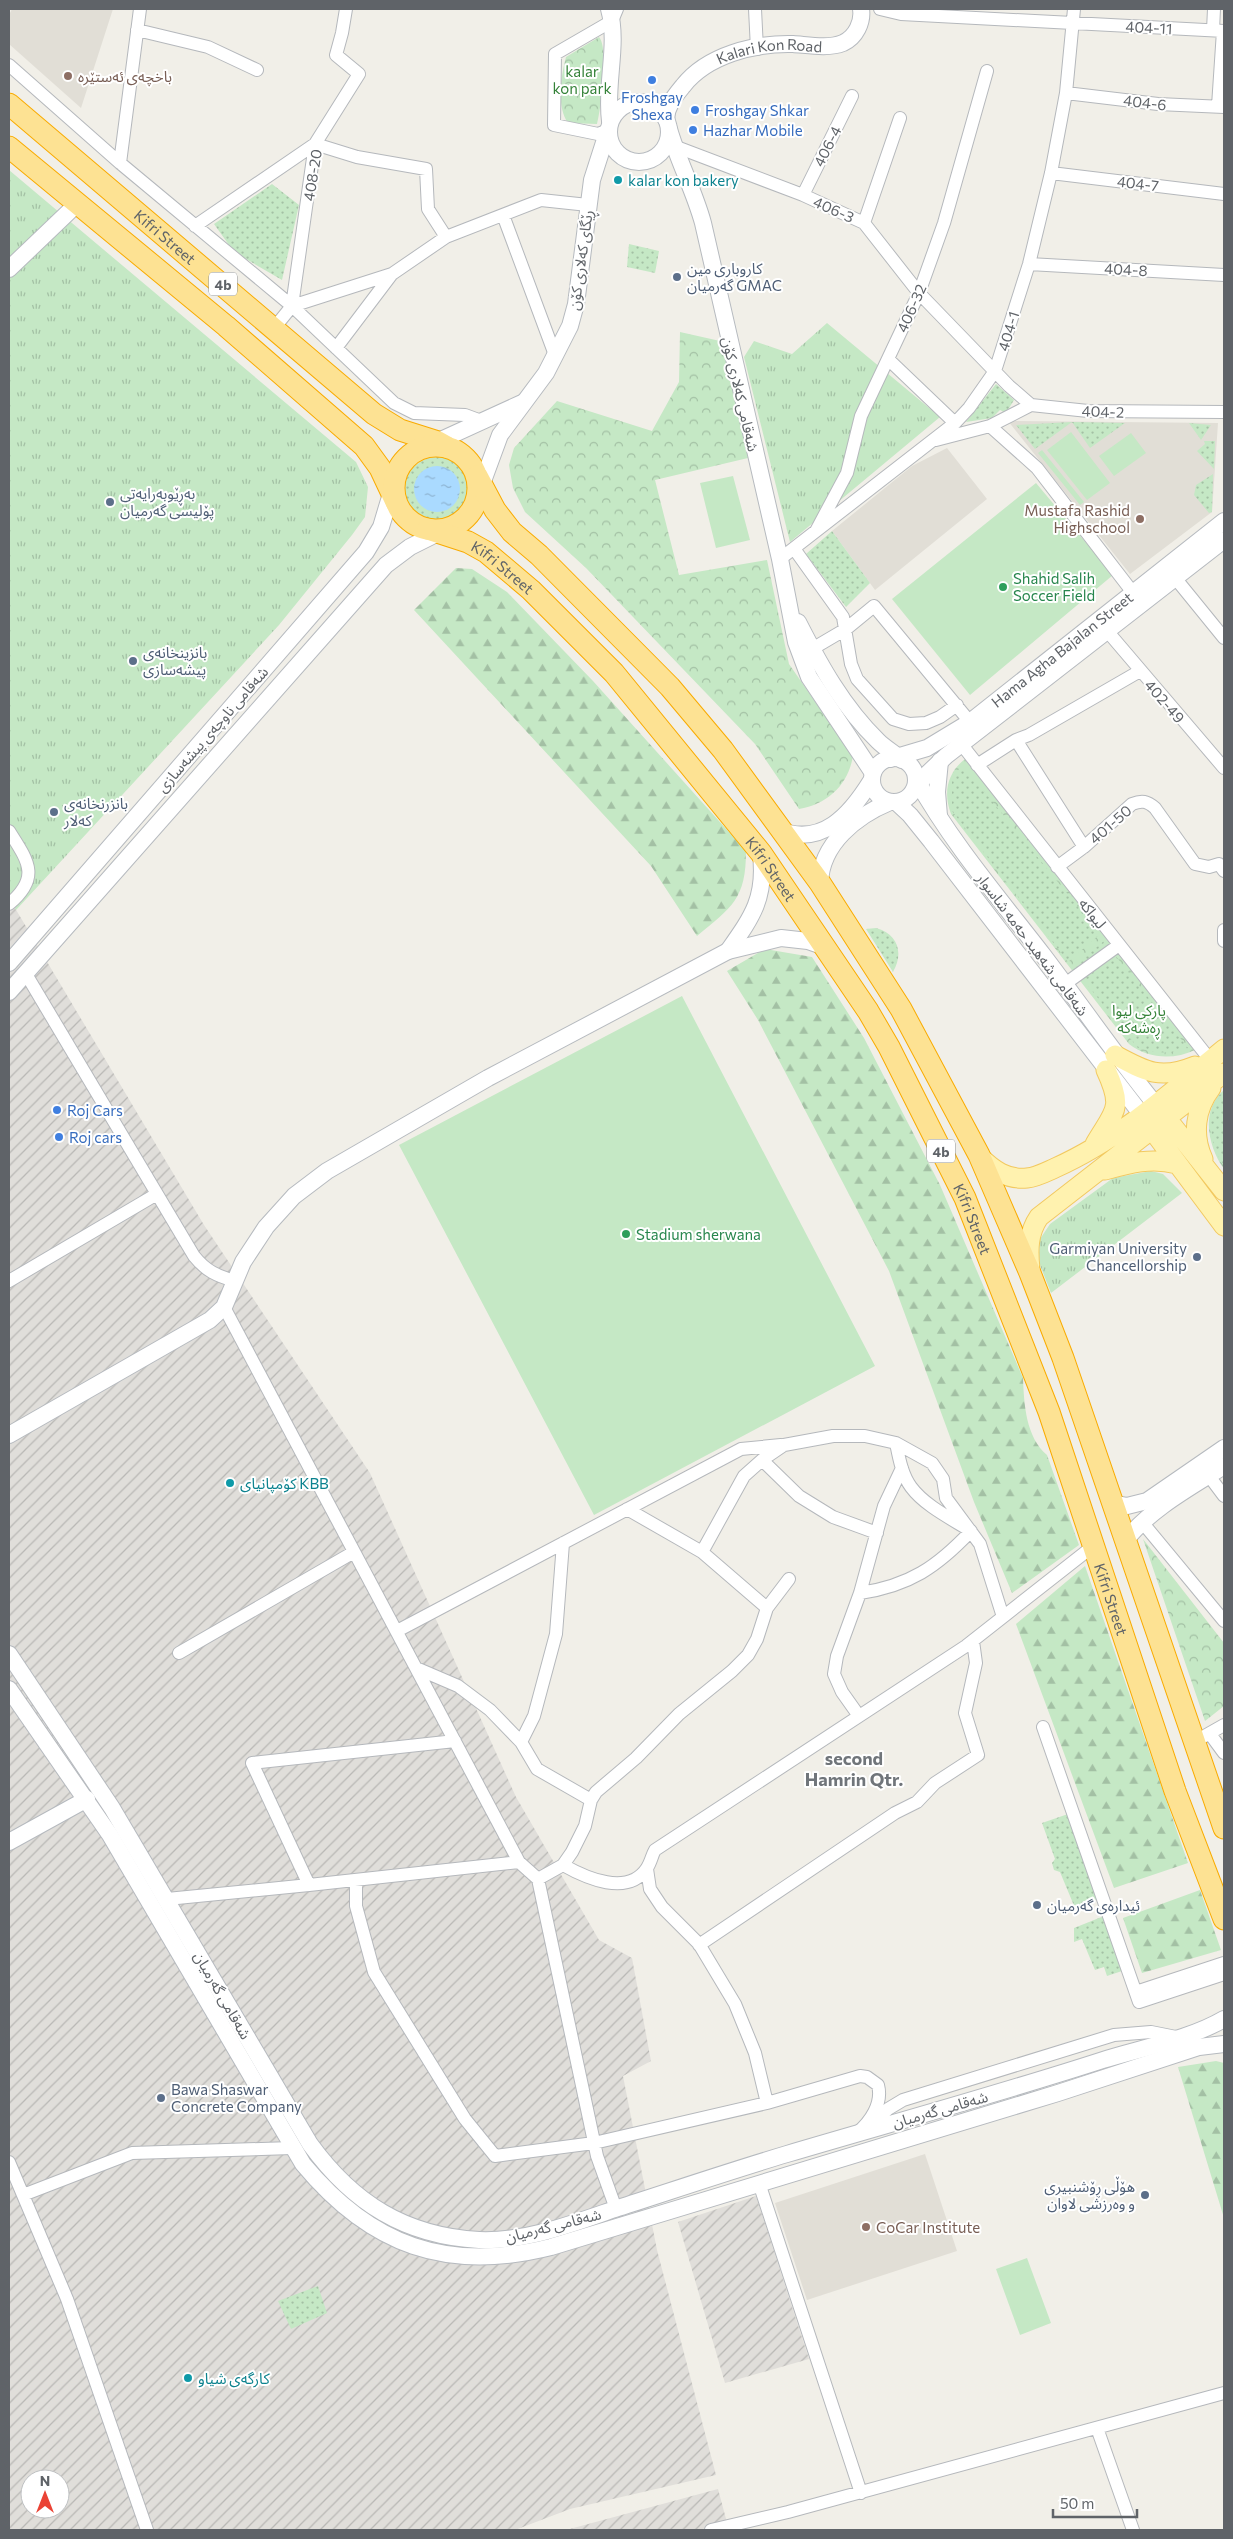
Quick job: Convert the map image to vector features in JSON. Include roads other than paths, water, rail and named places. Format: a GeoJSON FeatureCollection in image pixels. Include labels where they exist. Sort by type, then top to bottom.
{"type":"FeatureCollection","features":[{"type":"Feature","properties":{"kind":"highway","name":"Kifri Street"},"geometry":{"type":"LineString","coordinates":[[9,104],[275,327],[374,414],[400,430],[438,445]]}},
{"type":"Feature","properties":{"kind":"highway","name":"Kifri Street"},"geometry":{"type":"LineString","coordinates":[[9,147],[226,326],[364,446],[380,468],[394,493]]}},
{"type":"Feature","properties":{"kind":"highway"},"geometry":{"type":"LineString","coordinates":[[438,445],[466,458],[479,484],[474,507],[467,518],[456,525],[437,531],[412,522],[405,517],[394,493],[401,464],[418,450],[438,445]]}},
{"type":"Feature","properties":{"kind":"highway","name":"Kifri Street"},"geometry":{"type":"LineString","coordinates":[[479,484],[495,510],[512,532],[538,555],[670,687],[696,716],[820,883],[901,1009],[979,1156],[1030,1273],[1077,1401],[1125,1541],[1202,1738],[1224,1828]]}},
{"type":"Feature","properties":{"kind":"highway","name":"Kifri Street"},"geometry":{"type":"LineString","coordinates":[[437,531],[468,542],[486,552],[552,611],[614,673],[761,853],[825,947],[889,1048],[965,1198],[1049,1412],[1092,1547],[1175,1791],[1224,1920]]}},
{"type":"Feature","properties":{"kind":"highway"},"geometry":{"type":"LineString","coordinates":[[1049,1412],[1077,1401]]}},
{"type":"Feature","properties":{"kind":"main road","name":"Kalari Kon Road"},"geometry":{"type":"LineString","coordinates":[[668,124],[670,101],[689,78],[702,67],[721,57],[757,49],[787,44],[829,45],[842,43],[856,31],[865,11]]}},
{"type":"Feature","properties":{"kind":"main road"},"geometry":{"type":"LineString","coordinates":[[613,13],[609,125],[613,148],[621,157]]}},
{"type":"Feature","properties":{"kind":"main road"},"geometry":{"type":"LineString","coordinates":[[609,91],[612,97],[652,104],[660,110],[668,124],[664,149],[646,161]]}},
{"type":"Feature","properties":{"kind":"main road"},"geometry":{"type":"LineString","coordinates":[[609,125],[622,106],[675,95]]}},
{"type":"Feature","properties":{"kind":"main road","name":"شەقامی کەلاری کۆن"},"geometry":{"type":"LineString","coordinates":[[668,124],[674,146],[690,182],[702,222],[790,607]]}},
{"type":"Feature","properties":{"kind":"main road","name":"ڕێگای کەلاری کۆن"},"geometry":{"type":"LineString","coordinates":[[524,402],[546,372],[570,326],[576,304],[588,205],[596,164],[609,125]]}},
{"type":"Feature","properties":{"kind":"main road"},"geometry":{"type":"LineString","coordinates":[[596,164],[612,156],[637,162],[646,161],[674,168],[690,182]]}},
{"type":"Feature","properties":{"kind":"main road"},"geometry":{"type":"LineString","coordinates":[[10,263],[78,203]]}},
{"type":"Feature","properties":{"kind":"main road"},"geometry":{"type":"LineString","coordinates":[[438,445],[524,402]]}},
{"type":"Feature","properties":{"kind":"main road"},"geometry":{"type":"LineString","coordinates":[[479,484],[495,445],[524,402]]}},
{"type":"Feature","properties":{"kind":"main road","name":"شەقامی ناوچەی پیشەسازی"},"geometry":{"type":"LineString","coordinates":[[9,960],[366,552],[381,527],[394,493]]}},
{"type":"Feature","properties":{"kind":"main road","name":"Hama Agha Bajalan Street"},"geometry":{"type":"LineString","coordinates":[[916,785],[940,761],[962,745],[1062,659],[1134,594],[1224,521]]}},
{"type":"Feature","properties":{"kind":"main road","name":"شەقامی ناوچەی پیشەسازی"},"geometry":{"type":"LineString","coordinates":[[9,992],[376,574],[402,552],[437,531]]}},
{"type":"Feature","properties":{"kind":"main road","name":"Hama Agha Bajalan Street"},"geometry":{"type":"LineString","coordinates":[[896,758],[928,748],[970,722],[1062,659],[1108,632],[1224,540]]}},
{"type":"Feature","properties":{"kind":"main road"},"geometry":{"type":"LineString","coordinates":[[790,607],[812,649],[816,674],[896,758],[912,768],[916,785],[908,797],[893,802],[860,819],[834,842],[822,865],[820,883]]}},
{"type":"Feature","properties":{"kind":"main road"},"geometry":{"type":"LineString","coordinates":[[790,607],[796,642],[816,674],[872,777],[877,795],[893,802]]}},
{"type":"Feature","properties":{"kind":"main road"},"geometry":{"type":"LineString","coordinates":[[779,830],[802,836],[824,831],[854,806],[880,764],[896,758]]}},
{"type":"Feature","properties":{"kind":"main road"},"geometry":{"type":"LineString","coordinates":[[940,761],[936,792],[940,821]]}},
{"type":"Feature","properties":{"kind":"main road","name":"شەقامی شەهید حەمە شاسوار"},"geometry":{"type":"LineString","coordinates":[[916,785],[940,821],[1065,984],[1111,1063]]}},
{"type":"Feature","properties":{"kind":"main road","name":"شەقامی شەهید حەمە شاسوار"},"geometry":{"type":"LineString","coordinates":[[893,802],[910,815],[1154,1117]]}},
{"type":"Feature","properties":{"kind":"main road"},"geometry":{"type":"LineString","coordinates":[[728,950],[758,905],[764,875],[761,853]]}},
{"type":"Feature","properties":{"kind":"main road"},"geometry":{"type":"LineString","coordinates":[[10,1433],[199,1327],[224,1307],[254,1244],[274,1216],[294,1196],[327,1171],[488,1078],[728,950],[781,938],[808,940],[825,947]]}},
{"type":"Feature","properties":{"kind":"main road"},"geometry":{"type":"LineString","coordinates":[[9,960],[26,974]]}},
{"type":"Feature","properties":{"kind":"main road"},"geometry":{"type":"LineString","coordinates":[[1093,1148],[1118,1100],[1111,1063],[1154,1074],[1180,1072],[1220,1065]]}},
{"type":"Feature","properties":{"kind":"main road"},"geometry":{"type":"LineString","coordinates":[[1030,1273],[1028,1246],[1034,1225],[1039,1218],[1097,1173],[1154,1117],[1220,1065]]}},
{"type":"Feature","properties":{"kind":"main road"},"geometry":{"type":"LineString","coordinates":[[1220,1065],[1204,1098],[1197,1123],[1198,1145],[1211,1173],[1224,1192]]}},
{"type":"Feature","properties":{"kind":"main road"},"geometry":{"type":"LineString","coordinates":[[979,1156],[994,1171],[1014,1178],[1028,1178],[1067,1162],[1154,1117]]}},
{"type":"Feature","properties":{"kind":"main road"},"geometry":{"type":"LineString","coordinates":[[1154,1117],[1177,1164],[1224,1226]]}},
{"type":"Feature","properties":{"kind":"main road"},"geometry":{"type":"LineString","coordinates":[[1154,1117],[1211,1173]]}},
{"type":"Feature","properties":{"kind":"main road"},"geometry":{"type":"LineString","coordinates":[[1097,1173],[1142,1160],[1161,1160],[1177,1164]]}},
{"type":"Feature","properties":{"kind":"main road"},"geometry":{"type":"LineString","coordinates":[[1125,1541],[1147,1512],[1224,1448]]}},
{"type":"Feature","properties":{"kind":"main road"},"geometry":{"type":"LineString","coordinates":[[1112,1503],[1147,1512],[1224,1466]]}},
{"type":"Feature","properties":{"kind":"main road","name":"شەقامی گەرمیان"},"geometry":{"type":"LineString","coordinates":[[9,1654],[15,1676],[112,1808],[310,2144],[341,2182],[373,2208],[398,2220],[430,2231],[482,2240],[528,2235],[616,2209],[789,2153],[1176,2037],[1224,2019]]}},
{"type":"Feature","properties":{"kind":"main road","name":"شەقامی گەرمیان"},"geometry":{"type":"LineString","coordinates":[[9,1689],[87,1798],[292,2148],[312,2175],[333,2196],[375,2230],[388,2237],[419,2248],[464,2257],[515,2255],[551,2247],[1058,2093],[1199,2048],[1224,2044]]}},
{"type":"Feature","properties":{"kind":"main road"},"geometry":{"type":"LineString","coordinates":[[9,1842],[87,1798]]}},
{"type":"Feature","properties":{"kind":"main road"},"geometry":{"type":"LineString","coordinates":[[789,2153],[795,2172]]}},
{"type":"Feature","properties":{"kind":"street"},"geometry":{"type":"LineString","coordinates":[[120,164],[140,9]]}},
{"type":"Feature","properties":{"kind":"street","name":"408-20"},"geometry":{"type":"LineString","coordinates":[[292,306],[315,144],[359,74],[336,54],[346,9]]}},
{"type":"Feature","properties":{"kind":"street"},"geometry":{"type":"LineString","coordinates":[[756,9],[757,49]]}},
{"type":"Feature","properties":{"kind":"street","name":"404-11"},"geometry":{"type":"LineString","coordinates":[[880,9],[901,14],[980,13],[1073,23],[1220,31]]}},
{"type":"Feature","properties":{"kind":"street","name":"404-1"},"geometry":{"type":"LineString","coordinates":[[780,559],[795,550],[955,423],[969,408],[995,371],[1029,264],[1052,173],[1066,93],[1074,9]]}},
{"type":"Feature","properties":{"kind":"street"},"geometry":{"type":"LineString","coordinates":[[1214,9],[1220,31],[1221,106]]}},
{"type":"Feature","properties":{"kind":"street"},"geometry":{"type":"LineString","coordinates":[[609,125],[598,134],[554,125],[555,54],[613,13]]}},
{"type":"Feature","properties":{"kind":"street"},"geometry":{"type":"LineString","coordinates":[[137,30],[208,47],[257,70]]}},
{"type":"Feature","properties":{"kind":"street"},"geometry":{"type":"LineString","coordinates":[[9,65],[120,164],[292,306],[394,403],[414,413],[466,415],[484,422]]}},
{"type":"Feature","properties":{"kind":"street","name":"406-32"},"geometry":{"type":"LineString","coordinates":[[814,535],[847,473],[861,416],[919,293],[944,223],[987,71]]}},
{"type":"Feature","properties":{"kind":"street","name":"404-6"},"geometry":{"type":"LineString","coordinates":[[1066,93],[1158,104],[1221,106]]}},
{"type":"Feature","properties":{"kind":"street","name":"406-4"},"geometry":{"type":"LineString","coordinates":[[803,195],[852,96]]}},
{"type":"Feature","properties":{"kind":"street"},"geometry":{"type":"LineString","coordinates":[[864,223],[900,118]]}},
{"type":"Feature","properties":{"kind":"street"},"geometry":{"type":"LineString","coordinates":[[195,226],[315,144],[358,157],[426,168],[428,209],[446,237]]}},
{"type":"Feature","properties":{"kind":"street","name":"406-3"},"geometry":{"type":"LineString","coordinates":[[674,146],[803,195],[864,223],[919,293],[995,371]]}},
{"type":"Feature","properties":{"kind":"street","name":"404-7"},"geometry":{"type":"LineString","coordinates":[[1052,173],[1224,194]]}},
{"type":"Feature","properties":{"kind":"street"},"geometry":{"type":"LineString","coordinates":[[275,327],[292,306],[392,274],[446,237],[541,200],[588,205]]}},
{"type":"Feature","properties":{"kind":"street"},"geometry":{"type":"LineString","coordinates":[[503,215],[555,355]]}},
{"type":"Feature","properties":{"kind":"street","name":"404-8"},"geometry":{"type":"LineString","coordinates":[[1029,264],[1224,274]]}},
{"type":"Feature","properties":{"kind":"street"},"geometry":{"type":"LineString","coordinates":[[336,348],[392,274]]}},
{"type":"Feature","properties":{"kind":"street"},"geometry":{"type":"LineString","coordinates":[[888,359],[955,423]]}},
{"type":"Feature","properties":{"kind":"street"},"geometry":{"type":"LineString","coordinates":[[931,442],[990,426],[1031,405],[995,371]]}},
{"type":"Feature","properties":{"kind":"street","name":"404-2"},"geometry":{"type":"LineString","coordinates":[[1031,405],[1088,412],[1224,412]]}},
{"type":"Feature","properties":{"kind":"street"},"geometry":{"type":"LineString","coordinates":[[990,426],[1037,468],[1134,594]]}},
{"type":"Feature","properties":{"kind":"street"},"geometry":{"type":"LineString","coordinates":[[795,550],[840,612],[846,629],[851,664],[857,679],[893,719],[909,724],[926,723],[940,717],[957,705]]}},
{"type":"Feature","properties":{"kind":"street"},"geometry":{"type":"LineString","coordinates":[[1176,579],[1224,638]]}},
{"type":"Feature","properties":{"kind":"street"},"geometry":{"type":"LineString","coordinates":[[812,649],[846,629],[874,606],[970,722]]}},
{"type":"Feature","properties":{"kind":"street","name":"402-49"},"geometry":{"type":"LineString","coordinates":[[1108,632],[1224,768]]}},
{"type":"Feature","properties":{"kind":"street"},"geometry":{"type":"LineString","coordinates":[[977,765],[1016,740],[1029,735],[1140,671]]}},
{"type":"Feature","properties":{"kind":"street"},"geometry":{"type":"LineString","coordinates":[[1016,740],[1084,847]]}},
{"type":"Feature","properties":{"kind":"street","name":"لیواکە"},"geometry":{"type":"LineString","coordinates":[[962,745],[1119,945],[1220,1065]]}},
{"type":"Feature","properties":{"kind":"street","name":"401-50"},"geometry":{"type":"LineString","coordinates":[[1057,867],[1084,847],[1132,804],[1139,801],[1148,802],[1155,808],[1195,864],[1209,867],[1220,864],[1224,871]]}},
{"type":"Feature","properties":{"kind":"street"},"geometry":{"type":"LineString","coordinates":[[9,831],[29,868],[28,881],[21,894],[9,904]]}},
{"type":"Feature","properties":{"kind":"street"},"geometry":{"type":"LineString","coordinates":[[1224,930],[1224,941]]}},
{"type":"Feature","properties":{"kind":"street"},"geometry":{"type":"LineString","coordinates":[[1065,984],[1119,945]]}},
{"type":"Feature","properties":{"kind":"street"},"geometry":{"type":"LineString","coordinates":[[26,974],[186,1244],[203,1267],[215,1275],[235,1281]]}},
{"type":"Feature","properties":{"kind":"street"},"geometry":{"type":"LineString","coordinates":[[9,1281],[157,1194]]}},
{"type":"Feature","properties":{"kind":"street"},"geometry":{"type":"LineString","coordinates":[[224,1307],[519,1862],[538,1879],[594,2143],[616,2209]]}},
{"type":"Feature","properties":{"kind":"street"},"geometry":{"type":"LineString","coordinates":[[397,1632],[741,1449],[833,1436],[865,1436],[896,1443],[932,1462],[943,1479],[946,1498],[980,1544],[1003,1617]]}},
{"type":"Feature","properties":{"kind":"street"},"geometry":{"type":"LineString","coordinates":[[896,1443],[902,1468],[911,1488],[930,1505],[971,1531]]}},
{"type":"Feature","properties":{"kind":"street"},"geometry":{"type":"LineString","coordinates":[[702,1552],[744,1476],[784,1444]]}},
{"type":"Feature","properties":{"kind":"street"},"geometry":{"type":"LineString","coordinates":[[762,1460],[799,1496],[833,1517],[876,1533]]}},
{"type":"Feature","properties":{"kind":"street"},"geometry":{"type":"LineString","coordinates":[[859,1716],[842,1692],[834,1674],[837,1656],[860,1593],[884,1506],[902,1468]]}},
{"type":"Feature","properties":{"kind":"street"},"geometry":{"type":"LineString","coordinates":[[1209,1476],[1224,1496]]}},
{"type":"Feature","properties":{"kind":"street"},"geometry":{"type":"LineString","coordinates":[[627,1509],[702,1552],[767,1608]]}},
{"type":"Feature","properties":{"kind":"street"},"geometry":{"type":"LineString","coordinates":[[1147,1512],[1224,1621]]}},
{"type":"Feature","properties":{"kind":"street"},"geometry":{"type":"LineString","coordinates":[[860,1593],[889,1589],[914,1577],[953,1550],[971,1531]]}},
{"type":"Feature","properties":{"kind":"street"},"geometry":{"type":"LineString","coordinates":[[522,1742],[534,1716],[556,1634],[563,1543]]}},
{"type":"Feature","properties":{"kind":"street"},"geometry":{"type":"LineString","coordinates":[[563,1865],[584,1877],[615,1883],[635,1879],[646,1868],[655,1850],[973,1641],[1092,1547]]}},
{"type":"Feature","properties":{"kind":"street"},"geometry":{"type":"LineString","coordinates":[[179,1653],[354,1552]]}},
{"type":"Feature","properties":{"kind":"street"},"geometry":{"type":"LineString","coordinates":[[538,1879],[563,1865],[585,1826],[590,1800],[596,1792],[636,1758],[679,1714],[732,1671],[748,1655],[758,1639],[767,1608],[789,1579]]}},
{"type":"Feature","properties":{"kind":"street"},"geometry":{"type":"LineString","coordinates":[[699,1945],[895,1813],[917,1802],[935,1783],[978,1755],[965,1713],[976,1663],[973,1641]]}},
{"type":"Feature","properties":{"kind":"street"},"geometry":{"type":"LineString","coordinates":[[416,1668],[458,1686],[490,1710],[522,1742],[537,1769],[590,1800]]}},
{"type":"Feature","properties":{"kind":"street"},"geometry":{"type":"LineString","coordinates":[[1224,1725],[1202,1738],[1224,1752]]}},
{"type":"Feature","properties":{"kind":"street"},"geometry":{"type":"LineString","coordinates":[[1042,1727],[1138,1997]]}},
{"type":"Feature","properties":{"kind":"street"},"geometry":{"type":"LineString","coordinates":[[309,1885],[252,1764],[455,1741]]}},
{"type":"Feature","properties":{"kind":"street"},"geometry":{"type":"LineString","coordinates":[[167,1899],[519,1862]]}},
{"type":"Feature","properties":{"kind":"street"},"geometry":{"type":"LineString","coordinates":[[646,1868],[650,1889],[662,1907],[699,1945],[735,2004],[755,2053],[767,2103]]}},
{"type":"Feature","properties":{"kind":"street"},"geometry":{"type":"LineString","coordinates":[[356,1880],[356,1906],[374,1972],[465,2119],[495,2156],[594,2143],[767,2103],[860,2076],[867,2077],[878,2085],[880,2116]]}},
{"type":"Feature","properties":{"kind":"street"},"geometry":{"type":"LineString","coordinates":[[1138,1997],[1224,1963]]}},
{"type":"Feature","properties":{"kind":"street"},"geometry":{"type":"LineString","coordinates":[[1138,1997],[1224,1974]]}},
{"type":"Feature","properties":{"kind":"street"},"geometry":{"type":"LineString","coordinates":[[863,2132],[880,2116],[903,2100],[1114,2035],[1151,2032],[1176,2037]]}},
{"type":"Feature","properties":{"kind":"street"},"geometry":{"type":"LineString","coordinates":[[863,2132],[872,2116],[879,2097]]}},
{"type":"Feature","properties":{"kind":"street"},"geometry":{"type":"LineString","coordinates":[[23,2195],[132,2152],[292,2148]]}},
{"type":"Feature","properties":{"kind":"street"},"geometry":{"type":"LineString","coordinates":[[9,2162],[67,2299],[147,2530]]}},
{"type":"Feature","properties":{"kind":"street"},"geometry":{"type":"LineString","coordinates":[[759,2183],[861,2493]]}},
{"type":"Feature","properties":{"kind":"street"},"geometry":{"type":"LineString","coordinates":[[711,2530],[861,2493],[1224,2393]]}},
{"type":"Feature","properties":{"kind":"street"},"geometry":{"type":"LineString","coordinates":[[1097,2428],[1133,2530]]}},
{"type":"Feature","properties":{"kind":"water"},"geometry":{"type":"Polygon","coordinates":[[[437,466],[450,470],[456,476],[460,489],[456,502],[450,508],[437,512],[424,508],[418,502],[414,489],[418,476],[424,470],[437,466]]]}},
{"type":"Feature","properties":{"kind":"place","name":"باخچەی ئەستێرە"},"geometry":{"type":"Point","coordinates":[68,76]}},
{"type":"Feature","properties":{"kind":"place","name":"Froshgay Shexa"},"geometry":{"type":"Point","coordinates":[652,80]}},
{"type":"Feature","properties":{"kind":"place","name":"Froshgay Shkar"},"geometry":{"type":"Point","coordinates":[695,110]}},
{"type":"Feature","properties":{"kind":"place","name":"Hazhar Mobile"},"geometry":{"type":"Point","coordinates":[693,130]}},
{"type":"Feature","properties":{"kind":"place","name":"kalar kon bakery"},"geometry":{"type":"Point","coordinates":[618,180]}},
{"type":"Feature","properties":{"kind":"place","name":"کاروباری مین گەرمیان GMAC"},"geometry":{"type":"Point","coordinates":[677,277]}},
{"type":"Feature","properties":{"kind":"place","name":"بەڕێوبەرایەتی پۆلیسی گەرمیان"},"geometry":{"type":"Point","coordinates":[110,502]}},
{"type":"Feature","properties":{"kind":"place","name":"Mustafa Rashid Highschool"},"geometry":{"type":"Point","coordinates":[1140,519]}},
{"type":"Feature","properties":{"kind":"place","name":"Shahid Salih Soccer Field"},"geometry":{"type":"Point","coordinates":[1003,587]}},
{"type":"Feature","properties":{"kind":"place","name":"بانزینخانەی پیشەسازی"},"geometry":{"type":"Point","coordinates":[133,661]}},
{"type":"Feature","properties":{"kind":"place","name":"بانزرنخانەی کەلار"},"geometry":{"type":"Point","coordinates":[54,812]}},
{"type":"Feature","properties":{"kind":"place","name":"Roj Cars"},"geometry":{"type":"Point","coordinates":[57,1110]}},
{"type":"Feature","properties":{"kind":"place","name":"Roj cars"},"geometry":{"type":"Point","coordinates":[59,1137]}},
{"type":"Feature","properties":{"kind":"place","name":"Stadium sherwana"},"geometry":{"type":"Point","coordinates":[626,1234]}},
{"type":"Feature","properties":{"kind":"place","name":"Garmiyan University Chancellorship"},"geometry":{"type":"Point","coordinates":[1197,1257]}},
{"type":"Feature","properties":{"kind":"place","name":"کۆمپانیای KBB"},"geometry":{"type":"Point","coordinates":[230,1483]}},
{"type":"Feature","properties":{"kind":"place","name":"ئیدارەی گەرمیان"},"geometry":{"type":"Point","coordinates":[1037,1905]}},
{"type":"Feature","properties":{"kind":"place","name":"Bawa Shaswar Concrete Company"},"geometry":{"type":"Point","coordinates":[161,2098]}},
{"type":"Feature","properties":{"kind":"place","name":"هۆڵی ڕۆشنبیری و وەرزشی لاوان"},"geometry":{"type":"Point","coordinates":[1145,2195]}},
{"type":"Feature","properties":{"kind":"place","name":"CoCar Institute"},"geometry":{"type":"Point","coordinates":[866,2227]}},
{"type":"Feature","properties":{"kind":"place","name":"کارگەی شیاو"},"geometry":{"type":"Point","coordinates":[188,2378]}},
{"type":"Feature","properties":{"kind":"district","name":"second Hamrin Qtr."},"geometry":{"type":"Point","coordinates":[854,1768]}},
{"type":"Feature","properties":{"kind":"park label","name":"kalar kon park"},"geometry":{"type":"Point","coordinates":[582,80]}},
{"type":"Feature","properties":{"kind":"park label","name":"پارکی لیوا ڕەشەکە"},"geometry":{"type":"Point","coordinates":[1139,1018]}}]}
